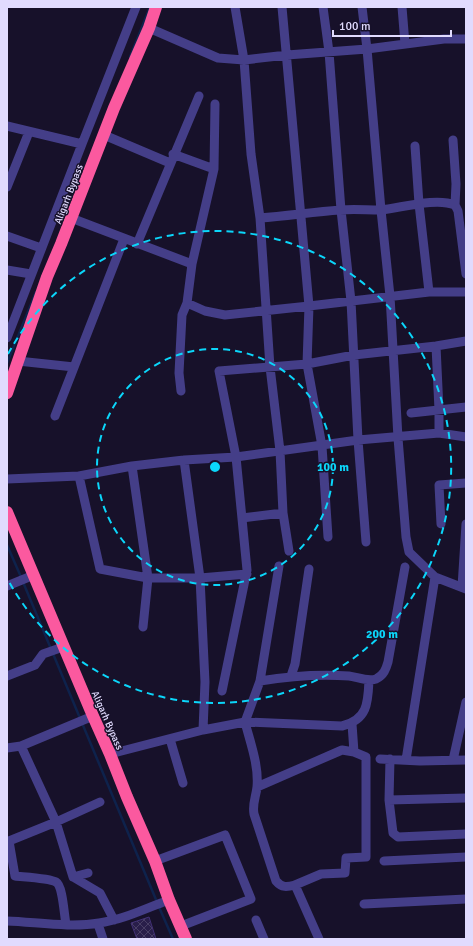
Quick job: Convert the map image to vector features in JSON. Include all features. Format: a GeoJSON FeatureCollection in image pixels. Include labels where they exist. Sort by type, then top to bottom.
{"type":"FeatureCollection","features":[{"type":"Feature","properties":{"kind":"highway","name":"Aligarh Bypass"},"geometry":{"type":"LineString","coordinates":[[7,392],[47,277],[114,108],[149,28],[156,7]]}},
{"type":"Feature","properties":{"kind":"highway","name":"Aligarh Bypass"},"geometry":{"type":"LineString","coordinates":[[7,512],[31,577],[62,647],[86,718],[110,754],[155,861],[166,901],[181,926],[186,939]]}},
{"type":"Feature","properties":{"kind":"street"},"geometry":{"type":"LineString","coordinates":[[8,334],[136,7]]}},
{"type":"Feature","properties":{"kind":"street"},"geometry":{"type":"LineString","coordinates":[[233,7],[244,60],[251,154],[260,218],[270,367],[280,450],[283,513],[289,551]]}},
{"type":"Feature","properties":{"kind":"street"},"geometry":{"type":"LineString","coordinates":[[282,7],[309,306],[307,364],[322,446],[328,537]]}},
{"type":"Feature","properties":{"kind":"street"},"geometry":{"type":"LineString","coordinates":[[323,7],[330,52],[341,210],[351,301],[358,440],[366,542]]}},
{"type":"Feature","properties":{"kind":"street"},"geometry":{"type":"LineString","coordinates":[[362,7],[390,296],[398,438],[406,537],[409,552],[435,577],[464,588],[466,524]]}},
{"type":"Feature","properties":{"kind":"street"},"geometry":{"type":"LineString","coordinates":[[402,7],[405,44]]}},
{"type":"Feature","properties":{"kind":"street"},"geometry":{"type":"LineString","coordinates":[[149,28],[218,58],[244,60],[466,39]]}},
{"type":"Feature","properties":{"kind":"street"},"geometry":{"type":"LineString","coordinates":[[137,244],[173,154],[199,96]]}},
{"type":"Feature","properties":{"kind":"street"},"geometry":{"type":"LineString","coordinates":[[181,391],[179,373],[182,315],[187,303],[192,264],[214,169],[215,104]]}},
{"type":"Feature","properties":{"kind":"street"},"geometry":{"type":"LineString","coordinates":[[7,126],[82,144]]}},
{"type":"Feature","properties":{"kind":"street"},"geometry":{"type":"LineString","coordinates":[[7,187],[9,174],[29,132]]}},
{"type":"Feature","properties":{"kind":"street"},"geometry":{"type":"LineString","coordinates":[[104,135],[170,163]]}},
{"type":"Feature","properties":{"kind":"street"},"geometry":{"type":"LineString","coordinates":[[453,140],[456,205],[466,274]]}},
{"type":"Feature","properties":{"kind":"street"},"geometry":{"type":"LineString","coordinates":[[415,146],[419,204],[429,292]]}},
{"type":"Feature","properties":{"kind":"street"},"geometry":{"type":"LineString","coordinates":[[173,154],[214,169]]}},
{"type":"Feature","properties":{"kind":"street"},"geometry":{"type":"LineString","coordinates":[[260,218],[341,210],[381,210],[419,204],[450,203],[456,205]]}},
{"type":"Feature","properties":{"kind":"street"},"geometry":{"type":"LineString","coordinates":[[71,218],[192,264]]}},
{"type":"Feature","properties":{"kind":"street"},"geometry":{"type":"LineString","coordinates":[[7,236],[41,248]]}},
{"type":"Feature","properties":{"kind":"street"},"geometry":{"type":"LineString","coordinates":[[55,416],[124,239]]}},
{"type":"Feature","properties":{"kind":"street"},"geometry":{"type":"LineString","coordinates":[[7,270],[31,274]]}},
{"type":"Feature","properties":{"kind":"street"},"geometry":{"type":"LineString","coordinates":[[187,303],[205,311],[225,315],[429,292],[466,292]]}},
{"type":"Feature","properties":{"kind":"street"},"geometry":{"type":"LineString","coordinates":[[222,691],[247,570],[236,457],[219,371],[307,364],[354,355],[436,346],[466,341]]}},
{"type":"Feature","properties":{"kind":"street"},"geometry":{"type":"LineString","coordinates":[[436,346],[439,433]]}},
{"type":"Feature","properties":{"kind":"street"},"geometry":{"type":"LineString","coordinates":[[18,361],[74,367]]}},
{"type":"Feature","properties":{"kind":"street"},"geometry":{"type":"LineString","coordinates":[[411,413],[466,407]]}},
{"type":"Feature","properties":{"kind":"street"},"geometry":{"type":"LineString","coordinates":[[7,478],[79,476],[132,466],[184,460],[236,457],[358,440],[398,438],[439,433],[466,437]]}},
{"type":"Feature","properties":{"kind":"street"},"geometry":{"type":"LineString","coordinates":[[184,460],[200,578],[205,682],[203,730]]}},
{"type":"Feature","properties":{"kind":"street"},"geometry":{"type":"LineString","coordinates":[[132,466],[148,578],[143,627]]}},
{"type":"Feature","properties":{"kind":"street"},"geometry":{"type":"LineString","coordinates":[[79,476],[100,569],[148,578],[200,578],[247,574]]}},
{"type":"Feature","properties":{"kind":"street"},"geometry":{"type":"LineString","coordinates":[[441,524],[439,486],[466,483]]}},
{"type":"Feature","properties":{"kind":"street"},"geometry":{"type":"LineString","coordinates":[[242,518],[283,513]]}},
{"type":"Feature","properties":{"kind":"street"},"geometry":{"type":"LineString","coordinates":[[257,787],[342,750],[354,752],[366,757],[366,857],[346,858],[345,873],[321,874],[284,887],[276,881],[252,808],[257,787],[256,768],[245,722],[260,681],[279,566]]}},
{"type":"Feature","properties":{"kind":"street"},"geometry":{"type":"LineString","coordinates":[[260,681],[291,676],[335,675],[369,680],[375,679],[382,675],[386,670],[388,662],[405,567]]}},
{"type":"Feature","properties":{"kind":"street"},"geometry":{"type":"LineString","coordinates":[[291,676],[295,664],[309,569]]}},
{"type":"Feature","properties":{"kind":"street"},"geometry":{"type":"LineString","coordinates":[[7,586],[31,577]]}},
{"type":"Feature","properties":{"kind":"street"},"geometry":{"type":"LineString","coordinates":[[406,760],[435,577]]}},
{"type":"Feature","properties":{"kind":"street"},"geometry":{"type":"LineString","coordinates":[[7,676],[35,665],[43,654],[62,647]]}},
{"type":"Feature","properties":{"kind":"street"},"geometry":{"type":"LineString","coordinates":[[110,754],[203,730],[245,722],[342,726],[352,724],[364,713],[368,698],[369,680]]}},
{"type":"Feature","properties":{"kind":"street"},"geometry":{"type":"LineString","coordinates":[[454,760],[466,702]]}},
{"type":"Feature","properties":{"kind":"street"},"geometry":{"type":"LineString","coordinates":[[7,748],[21,746],[86,718]]}},
{"type":"Feature","properties":{"kind":"street"},"geometry":{"type":"LineString","coordinates":[[352,724],[354,752]]}},
{"type":"Feature","properties":{"kind":"street"},"geometry":{"type":"LineString","coordinates":[[170,739],[183,783]]}},
{"type":"Feature","properties":{"kind":"street"},"geometry":{"type":"LineString","coordinates":[[21,746],[56,822],[73,877],[100,893],[114,920]]}},
{"type":"Feature","properties":{"kind":"street"},"geometry":{"type":"LineString","coordinates":[[380,759],[420,761],[466,760]]}},
{"type":"Feature","properties":{"kind":"street"},"geometry":{"type":"LineString","coordinates":[[390,759],[389,800],[393,833],[398,837],[466,834]]}},
{"type":"Feature","properties":{"kind":"street"},"geometry":{"type":"LineString","coordinates":[[389,800],[466,798]]}},
{"type":"Feature","properties":{"kind":"street"},"geometry":{"type":"LineString","coordinates":[[66,924],[61,888],[56,882],[15,876],[8,840],[56,822],[100,802]]}},
{"type":"Feature","properties":{"kind":"street"},"geometry":{"type":"LineString","coordinates":[[155,861],[225,836],[251,898],[181,926]]}},
{"type":"Feature","properties":{"kind":"street"},"geometry":{"type":"LineString","coordinates":[[384,861],[466,857]]}},
{"type":"Feature","properties":{"kind":"street"},"geometry":{"type":"LineString","coordinates":[[73,877],[88,873]]}},
{"type":"Feature","properties":{"kind":"street"},"geometry":{"type":"LineString","coordinates":[[296,884],[319,939]]}},
{"type":"Feature","properties":{"kind":"street"},"geometry":{"type":"LineString","coordinates":[[364,904],[466,899]]}},
{"type":"Feature","properties":{"kind":"street"},"geometry":{"type":"LineString","coordinates":[[7,920],[66,924],[98,924],[114,920],[166,901]]}},
{"type":"Feature","properties":{"kind":"street"},"geometry":{"type":"LineString","coordinates":[[256,920],[264,939]]}},
{"type":"Feature","properties":{"kind":"street"},"geometry":{"type":"LineString","coordinates":[[98,924],[103,939]]}},
{"type":"Feature","properties":{"kind":"building"},"geometry":{"type":"Polygon","coordinates":[[[149,917],[156,939],[137,939],[131,923],[149,917]]]}},
{"type":"Feature","properties":{"kind":"waterway"},"geometry":{"type":"LineString","coordinates":[[130,57],[150,7]]}},
{"type":"Feature","properties":{"kind":"waterway"},"geometry":{"type":"LineString","coordinates":[[7,363],[36,292]]}},
{"type":"Feature","properties":{"kind":"waterway"},"geometry":{"type":"LineString","coordinates":[[7,545],[21,577]]}},
{"type":"Feature","properties":{"kind":"waterway"},"geometry":{"type":"LineString","coordinates":[[23,582],[157,902]]}},
{"type":"Feature","properties":{"kind":"waterway"},"geometry":{"type":"LineString","coordinates":[[159,907],[173,939]]}}]}
